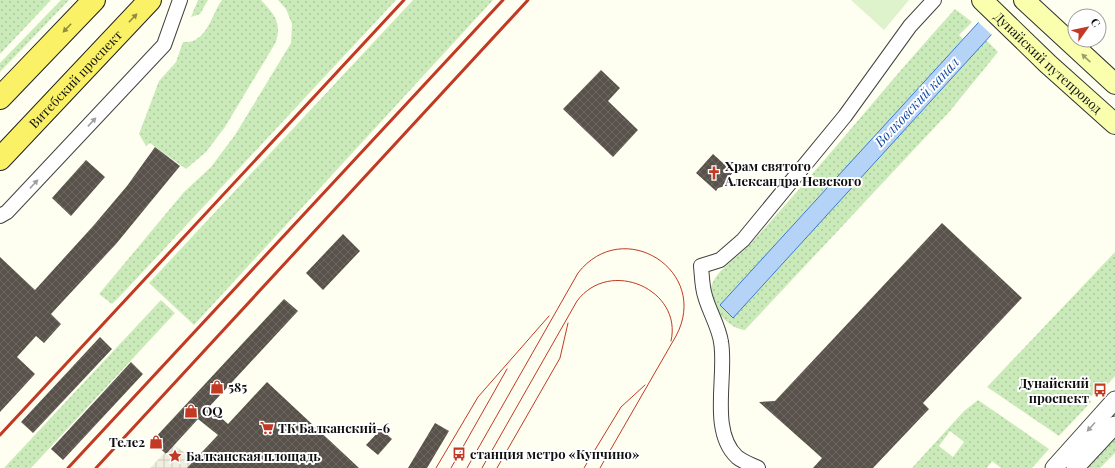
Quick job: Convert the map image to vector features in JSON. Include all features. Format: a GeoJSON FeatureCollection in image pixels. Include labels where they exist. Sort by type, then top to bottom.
{"type":"FeatureCollection","features":[{"type":"Feature","properties":{"kind":"main road"},"geometry":{"type":"LineString","coordinates":[[0,98],[94,0]]}},
{"type":"Feature","properties":{"kind":"main road","name":"Витебский проспект"},"geometry":{"type":"LineString","coordinates":[[0,159],[150,0]]}},
{"type":"Feature","properties":{"kind":"main road","name":"Дунайский путепровод"},"geometry":{"type":"LineString","coordinates":[[982,0],[1048,64],[1115,124]]}},
{"type":"Feature","properties":{"kind":"main road"},"geometry":{"type":"LineString","coordinates":[[1024,0],[1115,84]]}},
{"type":"Feature","properties":{"kind":"street"},"geometry":{"type":"LineString","coordinates":[[0,216],[7,212],[164,45],[180,0]]}},
{"type":"Feature","properties":{"kind":"street"},"geometry":{"type":"LineString","coordinates":[[758,468],[738,457],[729,446],[724,432],[721,390],[723,360],[721,341],[704,294],[701,266],[720,260],[743,240],[845,116],[910,26],[934,0]]}},
{"type":"Feature","properties":{"kind":"street"},"geometry":{"type":"LineString","coordinates":[[1054,468],[1115,400]]}},
{"type":"Feature","properties":{"kind":"street"},"geometry":{"type":"LineString","coordinates":[[1075,468],[1115,425]]}},
{"type":"Feature","properties":{"kind":"green space"},"geometry":{"type":"Polygon","coordinates":[[[0,0],[51,0],[0,54],[0,0]]]}},
{"type":"Feature","properties":{"kind":"green space"},"geometry":{"type":"Polygon","coordinates":[[[61,0],[69,0],[0,72],[0,63],[61,0]]]}},
{"type":"Feature","properties":{"kind":"green space"},"geometry":{"type":"Polygon","coordinates":[[[198,0],[208,0],[200,14],[191,17],[198,0]]]}},
{"type":"Feature","properties":{"kind":"green space"},"geometry":{"type":"Polygon","coordinates":[[[222,0],[261,0],[276,19],[278,35],[276,42],[225,127],[206,152],[186,169],[150,143],[146,146],[139,134],[159,81],[176,62],[183,42],[191,41],[203,34],[222,0]]]}},
{"type":"Feature","properties":{"kind":"green space"},"geometry":{"type":"Polygon","coordinates":[[[278,0],[396,0],[112,304],[99,294],[184,192],[211,167],[235,135],[291,43],[292,24],[286,9],[278,0]]]}},
{"type":"Feature","properties":{"kind":"green space"},"geometry":{"type":"Polygon","coordinates":[[[413,0],[493,0],[194,325],[149,283],[413,0]]]}},
{"type":"Feature","properties":{"kind":"green space"},"geometry":{"type":"Polygon","coordinates":[[[851,0],[909,0],[884,30],[851,0]]]}},
{"type":"Feature","properties":{"kind":"green space"},"geometry":{"type":"Polygon","coordinates":[[[955,9],[972,22],[959,35],[963,39],[720,305],[733,318],[986,40],[998,52],[950,111],[745,330],[739,329],[732,325],[715,308],[712,301],[710,294],[711,287],[717,275],[763,230],[955,9]]]}},
{"type":"Feature","properties":{"kind":"green space"},"geometry":{"type":"Polygon","coordinates":[[[1115,252],[1115,376],[1105,387],[1101,384],[1089,399],[1091,402],[1059,436],[987,387],[1115,252]]]}},
{"type":"Feature","properties":{"kind":"green space"},"geometry":{"type":"Polygon","coordinates":[[[161,300],[175,313],[31,468],[4,468],[161,300]]]}},
{"type":"Feature","properties":{"kind":"green space"},"geometry":{"type":"Polygon","coordinates":[[[978,400],[1049,449],[1032,468],[1001,468],[992,461],[987,468],[912,468],[964,411],[978,400]],[[950,431],[939,446],[953,457],[964,442],[950,431]]]}},
{"type":"Feature","properties":{"kind":"green space"},"geometry":{"type":"Polygon","coordinates":[[[1115,438],[1115,453],[1100,468],[1087,468],[1115,438]]]}},
{"type":"Feature","properties":{"kind":"shaded area","name":"Балканская площадь"},"geometry":{"type":"Polygon","coordinates":[[[173,444],[205,468],[150,468],[173,444]]]}},
{"type":"Feature","properties":{"kind":"water","name":"Волковский канал"},"geometry":{"type":"Polygon","coordinates":[[[999,0],[1023,0],[733,318],[720,305],[999,0]]]}},
{"type":"Feature","properties":{"kind":"pier"},"geometry":{"type":"Polygon","coordinates":[[[996,0],[1025,0],[993,36],[977,21],[996,0]]]}},
{"type":"Feature","properties":{"kind":"building"},"geometry":{"type":"Polygon","coordinates":[[[601,70],[620,88],[608,101],[638,130],[613,157],[563,109],[601,70]]]}},
{"type":"Feature","properties":{"kind":"building"},"geometry":{"type":"Polygon","coordinates":[[[155,147],[180,166],[116,244],[51,314],[61,324],[44,343],[36,336],[17,357],[35,374],[0,412],[0,257],[35,290],[127,186],[155,147]]]}},
{"type":"Feature","properties":{"kind":"building","name":"Храм святого Александра Невского"},"geometry":{"type":"Polygon","coordinates":[[[713,154],[733,172],[730,176],[731,182],[729,185],[718,188],[716,191],[696,173],[713,154]]]}},
{"type":"Feature","properties":{"kind":"building"},"geometry":{"type":"Polygon","coordinates":[[[86,160],[105,177],[71,216],[52,198],[86,160]]]}},
{"type":"Feature","properties":{"kind":"building"},"geometry":{"type":"Polygon","coordinates":[[[942,223],[1022,298],[923,403],[929,409],[873,468],[813,468],[822,458],[759,402],[775,401],[942,223]]]}},
{"type":"Feature","properties":{"kind":"building"},"geometry":{"type":"Polygon","coordinates":[[[343,234],[360,251],[323,290],[306,273],[343,234]]]}},
{"type":"Feature","properties":{"kind":"building","name":"ТК Балканский-6"},"geometry":{"type":"Polygon","coordinates":[[[284,299],[298,311],[209,407],[228,424],[267,382],[359,468],[187,468],[218,435],[198,419],[166,454],[152,441],[284,299]]]}},
{"type":"Feature","properties":{"kind":"building"},"geometry":{"type":"Polygon","coordinates":[[[100,337],[112,349],[33,433],[21,422],[100,337]]]}},
{"type":"Feature","properties":{"kind":"building"},"geometry":{"type":"Polygon","coordinates":[[[131,362],[143,374],[63,460],[51,449],[131,362]]]}},
{"type":"Feature","properties":{"kind":"building"},"geometry":{"type":"Polygon","coordinates":[[[435,423],[449,431],[427,468],[408,468],[435,423]]]}},
{"type":"Feature","properties":{"kind":"building"},"geometry":{"type":"Polygon","coordinates":[[[381,429],[392,439],[378,455],[366,445],[381,429]]]}},
{"type":"Feature","properties":{"kind":"tram line"},"geometry":{"type":"LineString","coordinates":[[467,468],[578,273],[597,256],[617,249],[638,250],[657,258],[672,272],[682,291],[684,312],[676,336],[600,468]]}},
{"type":"Feature","properties":{"kind":"tram line"},"geometry":{"type":"LineString","coordinates":[[482,468],[577,301],[591,288],[607,282],[624,281],[641,285],[655,294],[666,307],[672,323],[671,341]]}},
{"type":"Feature","properties":{"kind":"tram line"},"geometry":{"type":"LineString","coordinates":[[436,468],[478,397],[549,316]]}},
{"type":"Feature","properties":{"kind":"tram line"},"geometry":{"type":"LineString","coordinates":[[497,468],[560,358],[568,323]]}},
{"type":"Feature","properties":{"kind":"tram line"},"geometry":{"type":"LineString","coordinates":[[451,468],[507,369]]}},
{"type":"Feature","properties":{"kind":"tram line"},"geometry":{"type":"LineString","coordinates":[[584,468],[621,407],[645,385]]}},
{"type":"Feature","properties":{"kind":"railway"},"geometry":{"type":"LineString","coordinates":[[0,435],[404,0]]}},
{"type":"Feature","properties":{"kind":"railway"},"geometry":{"type":"LineString","coordinates":[[68,468],[503,0]]}},
{"type":"Feature","properties":{"kind":"railway"},"geometry":{"type":"LineString","coordinates":[[96,468],[528,0]]}},
{"type":"Feature","properties":{"kind":"place","name":"Храм святого Александра Невского"},"geometry":{"type":"Point","coordinates":[714,173]}},
{"type":"Feature","properties":{"kind":"place","name":"585"},"geometry":{"type":"Point","coordinates":[217,387]}},
{"type":"Feature","properties":{"kind":"place","name":"Дунайский проспект"},"geometry":{"type":"Point","coordinates":[1100,390]}},
{"type":"Feature","properties":{"kind":"place","name":"OQ"},"geometry":{"type":"Point","coordinates":[191,411]}},
{"type":"Feature","properties":{"kind":"place","name":"ТК Балканский-6"},"geometry":{"type":"Point","coordinates":[267,428]}},
{"type":"Feature","properties":{"kind":"place","name":"Теле2"},"geometry":{"type":"Point","coordinates":[156,442]}},
{"type":"Feature","properties":{"kind":"place","name":"станция метро «Купчино»"},"geometry":{"type":"Point","coordinates":[459,454]}},
{"type":"Feature","properties":{"kind":"place","name":"Балканская площадь"},"geometry":{"type":"Point","coordinates":[175,456]}}]}
